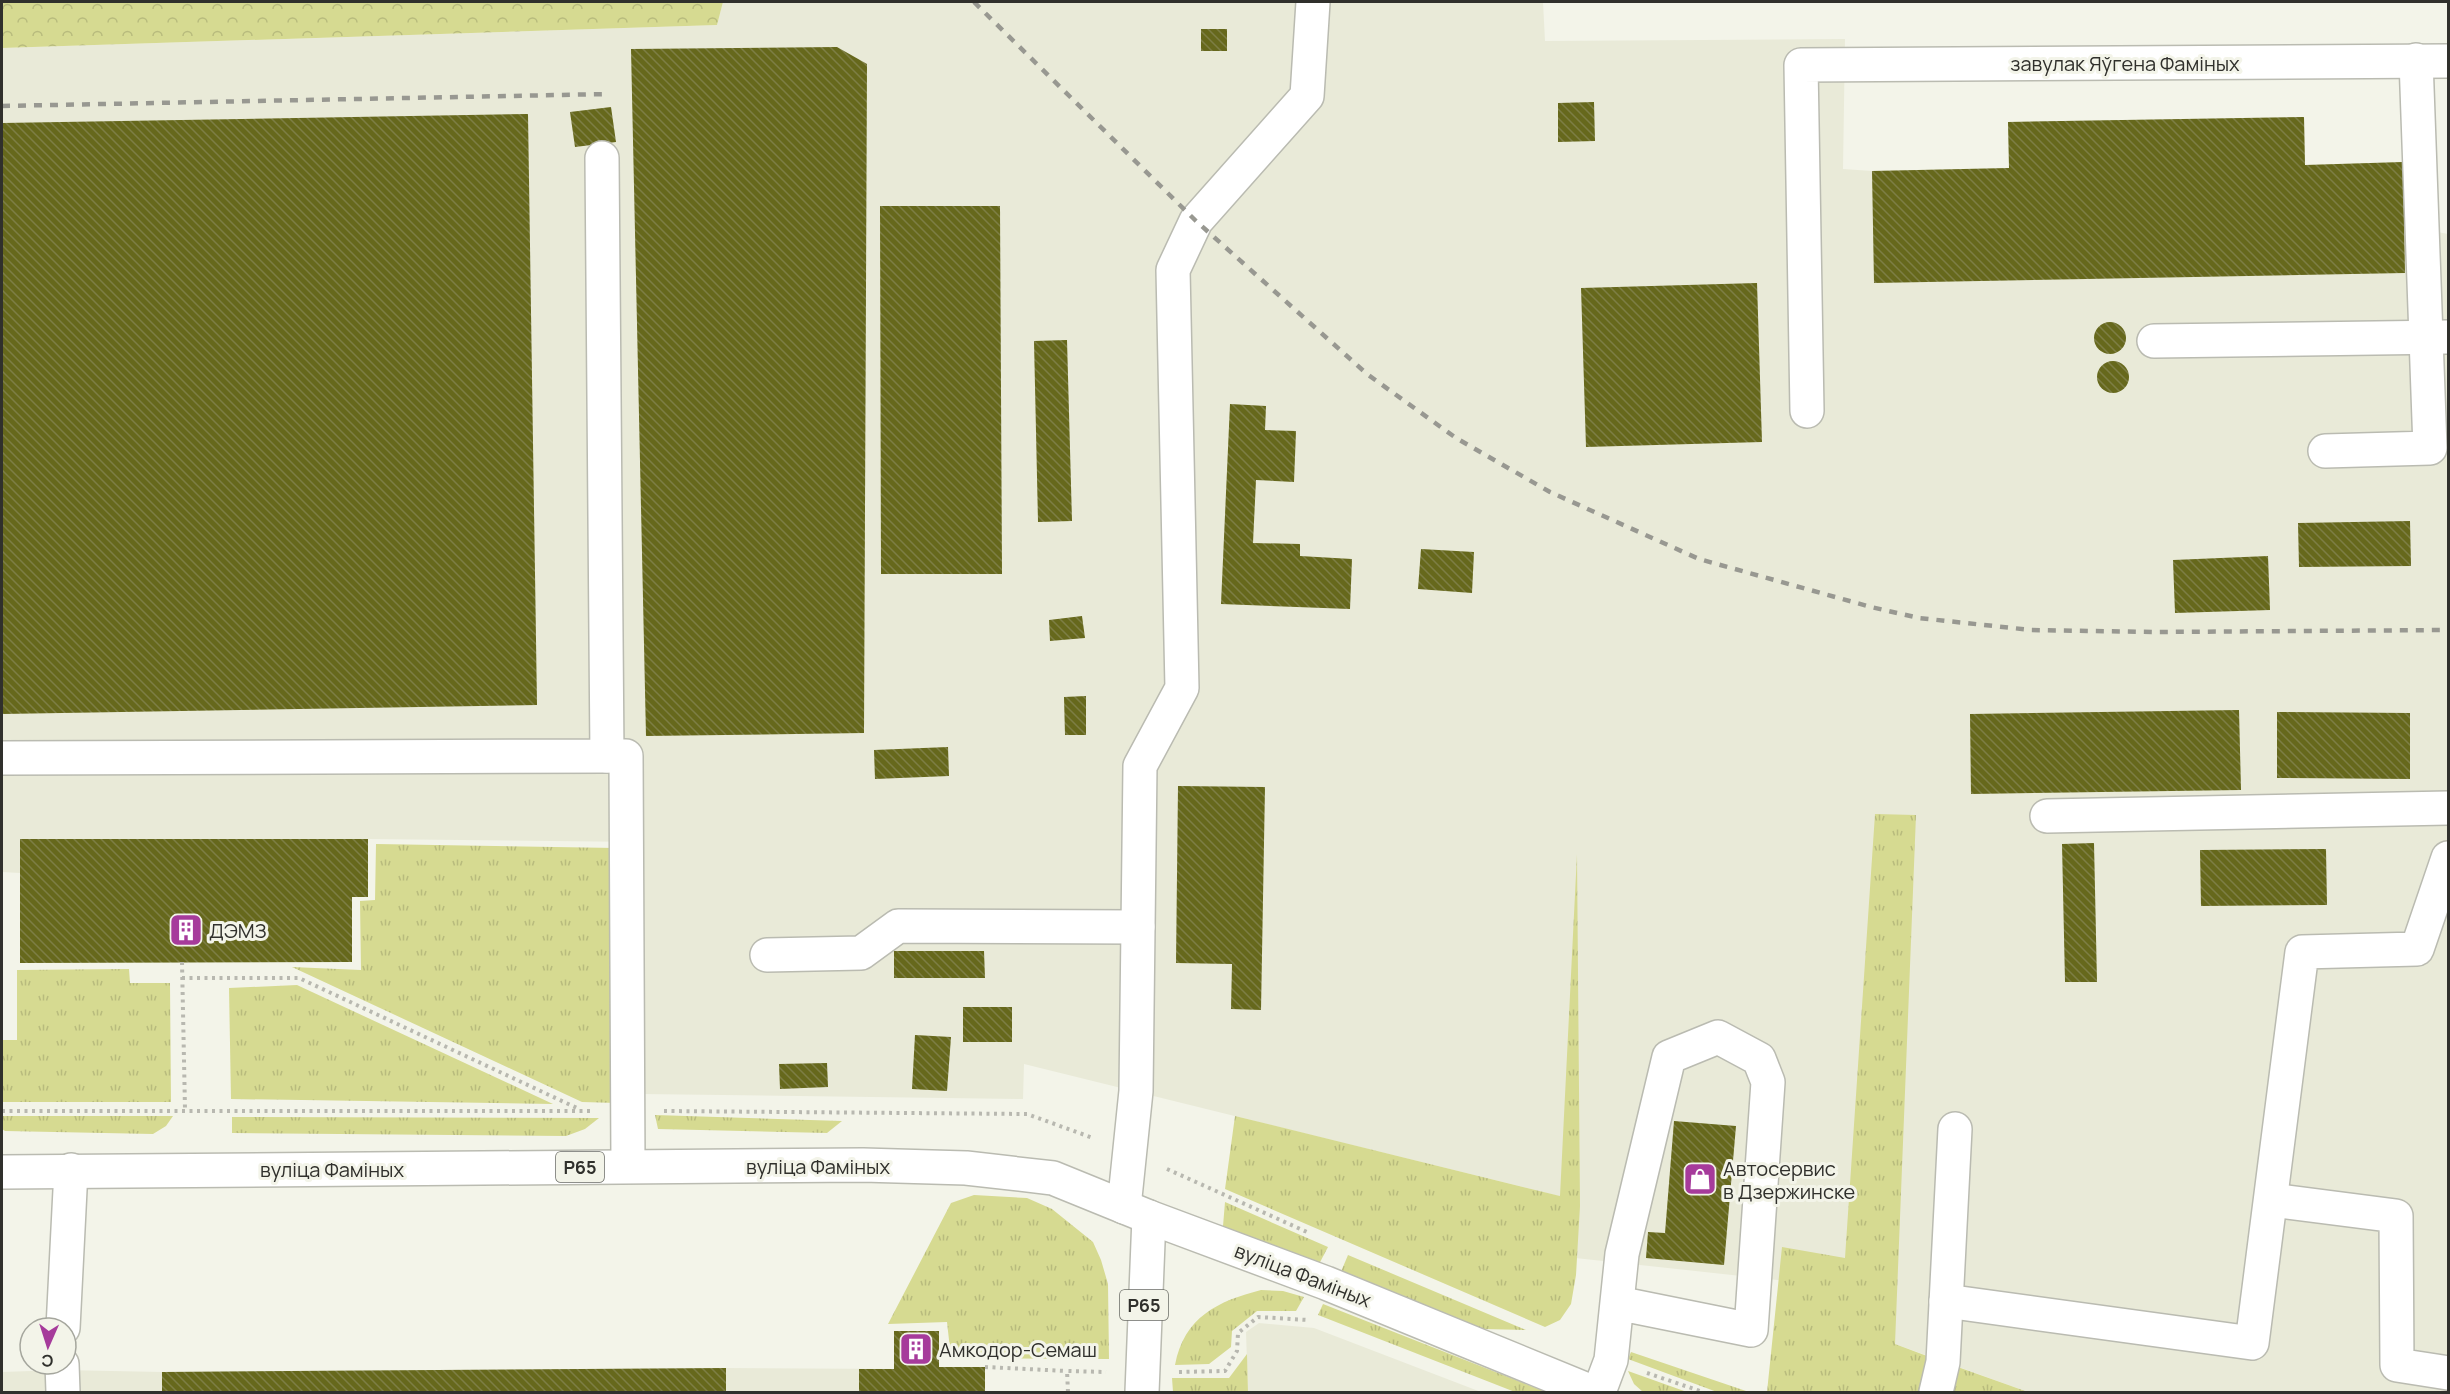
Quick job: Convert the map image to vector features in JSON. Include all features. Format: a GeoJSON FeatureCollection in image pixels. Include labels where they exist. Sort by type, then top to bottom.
{"type":"FeatureCollection","features":[{"type":"Feature","properties":{"kind":"main road"},"geometry":{"type":"LineString","coordinates":[[1137,1212],[1136,1091],[1140,766],[1182,688],[1173,270],[1196,221],[1307,96],[1313,2]]}},
{"type":"Feature","properties":{"kind":"main road"},"geometry":{"type":"LineString","coordinates":[[2325,451],[2430,448],[2437,337],[2416,60]]}},
{"type":"Feature","properties":{"kind":"main road","name":"завулак Яўгена Фаміных"},"geometry":{"type":"LineString","coordinates":[[1807,411],[1801,65],[2448,61]]}},
{"type":"Feature","properties":{"kind":"main road"},"geometry":{"type":"LineString","coordinates":[[602,158],[607,756]]}},
{"type":"Feature","properties":{"kind":"main road"},"geometry":{"type":"LineString","coordinates":[[2154,341],[2437,337]]}},
{"type":"Feature","properties":{"kind":"main road"},"geometry":{"type":"LineString","coordinates":[[2,758],[626,756],[628,1166]]}},
{"type":"Feature","properties":{"kind":"main road"},"geometry":{"type":"LineString","coordinates":[[2047,816],[2448,808]]}},
{"type":"Feature","properties":{"kind":"main road"},"geometry":{"type":"LineString","coordinates":[[1946,1301],[2252,1343],[2302,952],[2417,949],[2448,858]]}},
{"type":"Feature","properties":{"kind":"main road"},"geometry":{"type":"LineString","coordinates":[[767,955],[861,953],[898,926],[1138,927]]}},
{"type":"Feature","properties":{"kind":"main road"},"geometry":{"type":"LineString","coordinates":[[1599,1392],[1611,1360],[1622,1254],[1669,1057],[1718,1037],[1759,1059],[1768,1082],[1751,1330],[1617,1303]]}},
{"type":"Feature","properties":{"kind":"main road"},"geometry":{"type":"LineString","coordinates":[[1936,1392],[1943,1362],[1955,1130]]}},
{"type":"Feature","properties":{"kind":"main road","name":"вуліца Фаміных"},"geometry":{"type":"LineString","coordinates":[[2,1172],[863,1165],[966,1168],[1053,1178],[1326,1283],[1592,1392]]}},
{"type":"Feature","properties":{"kind":"main road"},"geometry":{"type":"LineString","coordinates":[[64,1316],[71,1170]]}},
{"type":"Feature","properties":{"kind":"main road"},"geometry":{"type":"LineString","coordinates":[[2271,1200],[2396,1216],[2397,1365],[2448,1372]]}},
{"type":"Feature","properties":{"kind":"main road","name":"Р65"},"geometry":{"type":"LineString","coordinates":[[1137,1212],[1142,1383]]}},
{"type":"Feature","properties":{"kind":"main road"},"geometry":{"type":"LineString","coordinates":[[62,1376],[63,1392]]}},
{"type":"Feature","properties":{"kind":"path"},"geometry":{"type":"LineString","coordinates":[[182,962],[185,1109]]}},
{"type":"Feature","properties":{"kind":"path"},"geometry":{"type":"LineString","coordinates":[[182,978],[299,978],[582,1111]]}},
{"type":"Feature","properties":{"kind":"path"},"geometry":{"type":"LineString","coordinates":[[985,1367],[1067,1371],[1142,1383],[1225,1371],[1236,1351],[1238,1333],[1258,1317],[1310,1320],[1326,1283]]}},
{"type":"Feature","properties":{"kind":"path"},"geometry":{"type":"LineString","coordinates":[[1067,1371],[1068,1392]]}},
{"type":"Feature","properties":{"kind":"shaded area"},"geometry":{"type":"Polygon","coordinates":[[[723,2],[1543,2],[1545,41],[1845,39],[1843,169],[1872,171],[2009,168],[2008,122],[2304,117],[2305,165],[2403,162],[2405,226],[2448,234],[2448,1392],[2028,1392],[1895,1344],[1788,1281],[1566,1257],[1559,1196],[1024,1064],[1023,1099],[640,1094],[641,842],[368,839],[368,897],[352,897],[352,962],[20,963],[20,873],[2,872],[2,48],[717,25],[723,2]]]}},
{"type":"Feature","properties":{"kind":"shaded area"},"geometry":{"type":"Polygon","coordinates":[[[1259,1323],[1314,1328],[1481,1392],[1248,1392],[1246,1332],[1259,1323]]]}},
{"type":"Feature","properties":{"kind":"shaded area"},"geometry":{"type":"Polygon","coordinates":[[[894,1331],[939,1331],[939,1367],[985,1367],[985,1392],[2,1392],[2,1372],[18,1371],[18,1376],[78,1376],[78,1370],[162,1372],[894,1369],[894,1331]]]}},
{"type":"Feature","properties":{"kind":"green space"},"geometry":{"type":"Polygon","coordinates":[[[2,2],[723,2],[717,25],[2,48],[2,2]]]}},
{"type":"Feature","properties":{"kind":"green space"},"geometry":{"type":"Polygon","coordinates":[[[1875,814],[1916,815],[1895,1344],[1927,1356],[1922,1392],[1767,1392],[1782,1247],[1845,1258],[1875,814]]]}},
{"type":"Feature","properties":{"kind":"green space"},"geometry":{"type":"Polygon","coordinates":[[[376,844],[616,848],[617,1103],[582,1102],[292,967],[361,970],[360,901],[375,900],[376,844]]]}},
{"type":"Feature","properties":{"kind":"green space"},"geometry":{"type":"Polygon","coordinates":[[[1577,854],[1580,1206],[1576,1275],[1571,1304],[1560,1320],[1545,1327],[1225,1189],[1235,1116],[1560,1196],[1577,854]]]}},
{"type":"Feature","properties":{"kind":"green space"},"geometry":{"type":"Polygon","coordinates":[[[129,969],[130,983],[170,983],[171,1102],[2,1102],[2,1040],[17,1040],[17,970],[129,969]]]}},
{"type":"Feature","properties":{"kind":"green space"},"geometry":{"type":"Polygon","coordinates":[[[297,985],[553,1104],[231,1099],[229,988],[297,985]]]}},
{"type":"Feature","properties":{"kind":"green space"},"geometry":{"type":"Polygon","coordinates":[[[655,1115],[842,1121],[827,1133],[658,1129],[655,1115]]]}},
{"type":"Feature","properties":{"kind":"green space"},"geometry":{"type":"Polygon","coordinates":[[[2,1116],[173,1116],[166,1126],[153,1134],[5,1131],[2,1129],[2,1116]]]}},
{"type":"Feature","properties":{"kind":"green space"},"geometry":{"type":"Polygon","coordinates":[[[232,1117],[599,1118],[585,1129],[566,1136],[232,1133],[232,1117]]]}},
{"type":"Feature","properties":{"kind":"green space"},"geometry":{"type":"Polygon","coordinates":[[[974,1195],[1027,1198],[1052,1209],[1093,1242],[1108,1284],[1109,1359],[951,1358],[947,1322],[888,1324],[951,1203],[974,1195]]]}},
{"type":"Feature","properties":{"kind":"green space"},"geometry":{"type":"Polygon","coordinates":[[[1225,1202],[1328,1247],[1318,1266],[1223,1226],[1225,1202]]]}},
{"type":"Feature","properties":{"kind":"green space"},"geometry":{"type":"Polygon","coordinates":[[[1348,1255],[1526,1330],[1483,1329],[1340,1274],[1348,1255]]]}},
{"type":"Feature","properties":{"kind":"green space"},"geometry":{"type":"Polygon","coordinates":[[[1261,1290],[1283,1291],[1304,1297],[1296,1311],[1257,1311],[1232,1331],[1231,1347],[1209,1364],[1175,1365],[1186,1335],[1205,1314],[1245,1294],[1261,1290]]]}},
{"type":"Feature","properties":{"kind":"green space"},"geometry":{"type":"Polygon","coordinates":[[[1323,1304],[1546,1392],[1515,1392],[1318,1315],[1323,1304]]]}},
{"type":"Feature","properties":{"kind":"green space"},"geometry":{"type":"Polygon","coordinates":[[[1631,1352],[1749,1392],[1717,1392],[1628,1359],[1631,1352]]]}},
{"type":"Feature","properties":{"kind":"green space"},"geometry":{"type":"Polygon","coordinates":[[[1247,1354],[1248,1392],[1173,1392],[1172,1378],[1229,1378],[1247,1354]]]}},
{"type":"Feature","properties":{"kind":"green space"},"geometry":{"type":"Polygon","coordinates":[[[1955,1366],[2028,1392],[1952,1392],[1955,1366]]]}},
{"type":"Feature","properties":{"kind":"green space"},"geometry":{"type":"Polygon","coordinates":[[[1628,1371],[1687,1392],[1643,1392],[1634,1384],[1628,1371]]]}},
{"type":"Feature","properties":{"kind":"building"},"geometry":{"type":"Polygon","coordinates":[[[1201,29],[1227,29],[1227,51],[1201,51],[1201,29]]]}},
{"type":"Feature","properties":{"kind":"building"},"geometry":{"type":"Polygon","coordinates":[[[837,47],[867,64],[864,733],[646,736],[631,49],[837,47]]]}},
{"type":"Feature","properties":{"kind":"building"},"geometry":{"type":"Polygon","coordinates":[[[1594,102],[1595,141],[1558,142],[1558,103],[1594,102]]]}},
{"type":"Feature","properties":{"kind":"building"},"geometry":{"type":"Polygon","coordinates":[[[611,107],[616,142],[575,147],[570,112],[611,107]]]}},
{"type":"Feature","properties":{"kind":"building"},"geometry":{"type":"Polygon","coordinates":[[[528,114],[537,705],[2,714],[2,123],[528,114]]]}},
{"type":"Feature","properties":{"kind":"building"},"geometry":{"type":"Polygon","coordinates":[[[2304,117],[2305,165],[2403,162],[2405,273],[1874,283],[1872,171],[2009,168],[2008,122],[2304,117]]]}},
{"type":"Feature","properties":{"kind":"building"},"geometry":{"type":"Polygon","coordinates":[[[880,206],[1000,206],[1002,574],[881,574],[880,206]]]}},
{"type":"Feature","properties":{"kind":"building"},"geometry":{"type":"Polygon","coordinates":[[[1757,283],[1762,442],[1586,447],[1581,288],[1757,283]]]}},
{"type":"Feature","properties":{"kind":"building"},"geometry":{"type":"Polygon","coordinates":[[[2110,322],[2121,327],[2126,338],[2121,349],[2110,354],[2099,349],[2094,338],[2099,327],[2110,322]]]}},
{"type":"Feature","properties":{"kind":"building"},"geometry":{"type":"Polygon","coordinates":[[[1067,340],[1072,521],[1038,522],[1034,341],[1067,340]]]}},
{"type":"Feature","properties":{"kind":"building"},"geometry":{"type":"Polygon","coordinates":[[[2113,361],[2124,366],[2129,377],[2124,388],[2113,393],[2102,388],[2097,377],[2102,366],[2113,361]]]}},
{"type":"Feature","properties":{"kind":"building"},"geometry":{"type":"Polygon","coordinates":[[[1230,404],[1266,406],[1265,430],[1296,431],[1294,482],[1256,480],[1253,543],[1300,544],[1300,556],[1352,559],[1350,609],[1221,604],[1230,404]]]}},
{"type":"Feature","properties":{"kind":"building"},"geometry":{"type":"Polygon","coordinates":[[[2410,521],[2411,566],[2299,567],[2298,523],[2410,521]]]}},
{"type":"Feature","properties":{"kind":"building"},"geometry":{"type":"Polygon","coordinates":[[[1421,549],[1474,552],[1472,593],[1418,589],[1421,549]]]}},
{"type":"Feature","properties":{"kind":"building"},"geometry":{"type":"Polygon","coordinates":[[[2268,556],[2270,610],[2175,613],[2173,560],[2268,556]]]}},
{"type":"Feature","properties":{"kind":"building"},"geometry":{"type":"Polygon","coordinates":[[[1082,616],[1085,638],[1050,641],[1049,620],[1082,616]]]}},
{"type":"Feature","properties":{"kind":"building"},"geometry":{"type":"Polygon","coordinates":[[[1086,696],[1086,735],[1065,735],[1064,697],[1086,696]]]}},
{"type":"Feature","properties":{"kind":"building"},"geometry":{"type":"Polygon","coordinates":[[[2239,710],[2241,790],[1971,794],[1970,714],[2239,710]]]}},
{"type":"Feature","properties":{"kind":"building"},"geometry":{"type":"Polygon","coordinates":[[[2277,712],[2410,713],[2410,779],[2277,778],[2277,712]]]}},
{"type":"Feature","properties":{"kind":"building"},"geometry":{"type":"Polygon","coordinates":[[[948,747],[949,776],[875,779],[874,750],[948,747]]]}},
{"type":"Feature","properties":{"kind":"building"},"geometry":{"type":"Polygon","coordinates":[[[1178,786],[1265,787],[1261,1010],[1231,1009],[1232,964],[1176,963],[1178,786]]]}},
{"type":"Feature","properties":{"kind":"building","name":"ДЭМЗ"},"geometry":{"type":"Polygon","coordinates":[[[20,839],[368,839],[368,897],[352,897],[352,962],[20,963],[20,839]]]}},
{"type":"Feature","properties":{"kind":"building"},"geometry":{"type":"Polygon","coordinates":[[[2094,843],[2097,982],[2065,982],[2062,844],[2094,843]]]}},
{"type":"Feature","properties":{"kind":"building"},"geometry":{"type":"Polygon","coordinates":[[[2326,849],[2327,905],[2201,906],[2200,850],[2326,849]]]}},
{"type":"Feature","properties":{"kind":"building"},"geometry":{"type":"Polygon","coordinates":[[[894,951],[984,951],[985,978],[894,978],[894,951]]]}},
{"type":"Feature","properties":{"kind":"building"},"geometry":{"type":"Polygon","coordinates":[[[963,1007],[1012,1007],[1012,1042],[963,1042],[963,1007]]]}},
{"type":"Feature","properties":{"kind":"building"},"geometry":{"type":"Polygon","coordinates":[[[915,1035],[951,1037],[947,1091],[912,1089],[915,1035]]]}},
{"type":"Feature","properties":{"kind":"building"},"geometry":{"type":"Polygon","coordinates":[[[827,1063],[828,1087],[780,1089],[779,1064],[827,1063]]]}},
{"type":"Feature","properties":{"kind":"building","name":"Автосервис в Дзержинске"},"geometry":{"type":"Polygon","coordinates":[[[1674,1121],[1736,1126],[1724,1265],[1646,1258],[1648,1232],[1665,1233],[1674,1121]]]}},
{"type":"Feature","properties":{"kind":"building","name":"Амкодор-Семаш"},"geometry":{"type":"Polygon","coordinates":[[[894,1331],[939,1331],[939,1367],[985,1367],[985,1392],[859,1392],[859,1369],[894,1369],[894,1331]]]}},
{"type":"Feature","properties":{"kind":"building"},"geometry":{"type":"Polygon","coordinates":[[[726,1368],[726,1392],[162,1392],[162,1372],[726,1368]]]}},
{"type":"Feature","properties":{"kind":"railway"},"geometry":{"type":"LineString","coordinates":[[974,2],[1196,221],[1367,374],[1456,438],[1550,492],[1699,559],[1871,607],[1919,618],[2031,630],[2155,632],[2448,630]]}},
{"type":"Feature","properties":{"kind":"railway"},"geometry":{"type":"LineString","coordinates":[[2,106],[609,94]]}},
{"type":"Feature","properties":{"kind":"place","name":"ДЭМЗ"},"geometry":{"type":"Point","coordinates":[186,930]}},
{"type":"Feature","properties":{"kind":"place","name":"Автосервис в Дзержинске"},"geometry":{"type":"Point","coordinates":[1700,1179]}},
{"type":"Feature","properties":{"kind":"place","name":"Амкодор-Семаш"},"geometry":{"type":"Point","coordinates":[916,1349]}}]}
